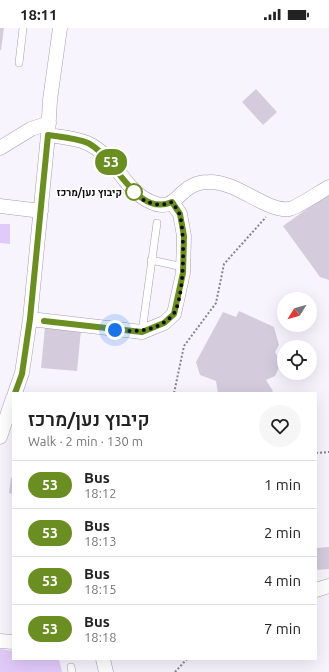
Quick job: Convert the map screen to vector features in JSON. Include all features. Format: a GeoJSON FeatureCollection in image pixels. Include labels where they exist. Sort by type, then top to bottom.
{"type":"FeatureCollection","features":[{"type":"Feature","properties":{"kind":"street"},"geometry":{"type":"LineString","coordinates":[[15,392],[22,374],[30,319],[49,129],[50,100],[60,28]]}},
{"type":"Feature","properties":{"kind":"street"},"geometry":{"type":"LineString","coordinates":[[0,148],[31,129],[49,129],[88,143],[108,159],[136,195],[152,203],[164,206],[172,202],[191,186],[201,183],[217,182],[239,189],[275,207],[290,209],[329,187]]}},
{"type":"Feature","properties":{"kind":"street"},"geometry":{"type":"LineString","coordinates":[[30,319],[142,332],[164,323],[174,314],[183,267],[184,236],[180,214],[172,202]]}},
{"type":"Feature","properties":{"kind":"street"},"geometry":{"type":"LineString","coordinates":[[0,206],[41,211]]}},
{"type":"Feature","properties":{"kind":"street"},"geometry":{"type":"LineString","coordinates":[[0,437],[12,401]]}},
{"type":"Feature","properties":{"kind":"street"},"geometry":{"type":"LineString","coordinates":[[317,590],[329,586]]}},
{"type":"Feature","properties":{"kind":"street"},"geometry":{"type":"LineString","coordinates":[[0,641],[12,642]]}},
{"type":"Feature","properties":{"kind":"street"},"geometry":{"type":"LineString","coordinates":[[103,660],[106,672]]}},
{"type":"Feature","properties":{"kind":"lane"},"geometry":{"type":"LineString","coordinates":[[19,63],[23,28]]}},
{"type":"Feature","properties":{"kind":"lane"},"geometry":{"type":"LineString","coordinates":[[142,332],[157,223]]}},
{"type":"Feature","properties":{"kind":"lane"},"geometry":{"type":"LineString","coordinates":[[151,260],[183,267]]}},
{"type":"Feature","properties":{"kind":"path"},"geometry":{"type":"LineString","coordinates":[[174,392],[184,346],[216,303],[224,264],[275,207]]}},
{"type":"Feature","properties":{"kind":"path"},"geometry":{"type":"LineString","coordinates":[[317,452],[329,452]]}},
{"type":"Feature","properties":{"kind":"path"},"geometry":{"type":"LineString","coordinates":[[175,672],[186,660]]}},
{"type":"Feature","properties":{"kind":"shaded area"},"geometry":{"type":"Polygon","coordinates":[[[0,224],[10,224],[10,244],[0,243],[0,224]]]}},
{"type":"Feature","properties":{"kind":"shaded area"},"geometry":{"type":"Polygon","coordinates":[[[0,649],[12,651],[12,660],[59,660],[62,672],[0,672],[0,649]]]}},
{"type":"Feature","properties":{"kind":"building"},"geometry":{"type":"Polygon","coordinates":[[[0,28],[4,28],[1,50],[0,50],[0,28]]]}},
{"type":"Feature","properties":{"kind":"building"},"geometry":{"type":"Polygon","coordinates":[[[256,89],[277,112],[263,125],[242,102],[256,89]]]}},
{"type":"Feature","properties":{"kind":"building"},"geometry":{"type":"Polygon","coordinates":[[[329,193],[329,280],[320,277],[283,226],[329,193]]]}},
{"type":"Feature","properties":{"kind":"building"},"geometry":{"type":"Polygon","coordinates":[[[239,311],[274,327],[278,340],[277,348],[275,352],[277,356],[277,372],[275,376],[266,380],[273,391],[272,392],[218,392],[216,381],[200,375],[196,362],[223,312],[236,317],[239,311]]]}},
{"type":"Feature","properties":{"kind":"building"},"geometry":{"type":"Polygon","coordinates":[[[45,327],[81,330],[77,371],[41,368],[45,327]]]}},
{"type":"Feature","properties":{"kind":"building"},"geometry":{"type":"Polygon","coordinates":[[[11,478],[12,478],[12,494],[9,493],[11,478]]]}},
{"type":"Feature","properties":{"kind":"building"},"geometry":{"type":"Polygon","coordinates":[[[329,547],[329,569],[317,570],[317,548],[329,547]]]}},
{"type":"Feature","properties":{"kind":"bus line","name":"53"},"geometry":{"type":"LineString","coordinates":[[15,392],[22,374],[30,319],[48,135],[71,138],[88,143],[108,159],[136,195],[152,203],[164,206],[172,202],[180,214],[184,236],[183,273],[178,299],[174,314],[164,323],[142,332],[129,332],[44,321]]}},
{"type":"Feature","properties":{"kind":"place","name":"קיבוץ נען/מרכז"},"geometry":{"type":"Point","coordinates":[134,192]}},
{"type":"Feature","properties":{"kind":"route"},"geometry":{"type":"LineString","coordinates":[[115,330],[142,332],[164,323],[174,314],[183,273],[184,236],[180,214],[172,202],[164,206],[152,203],[136,195],[134,192]]}}]}
